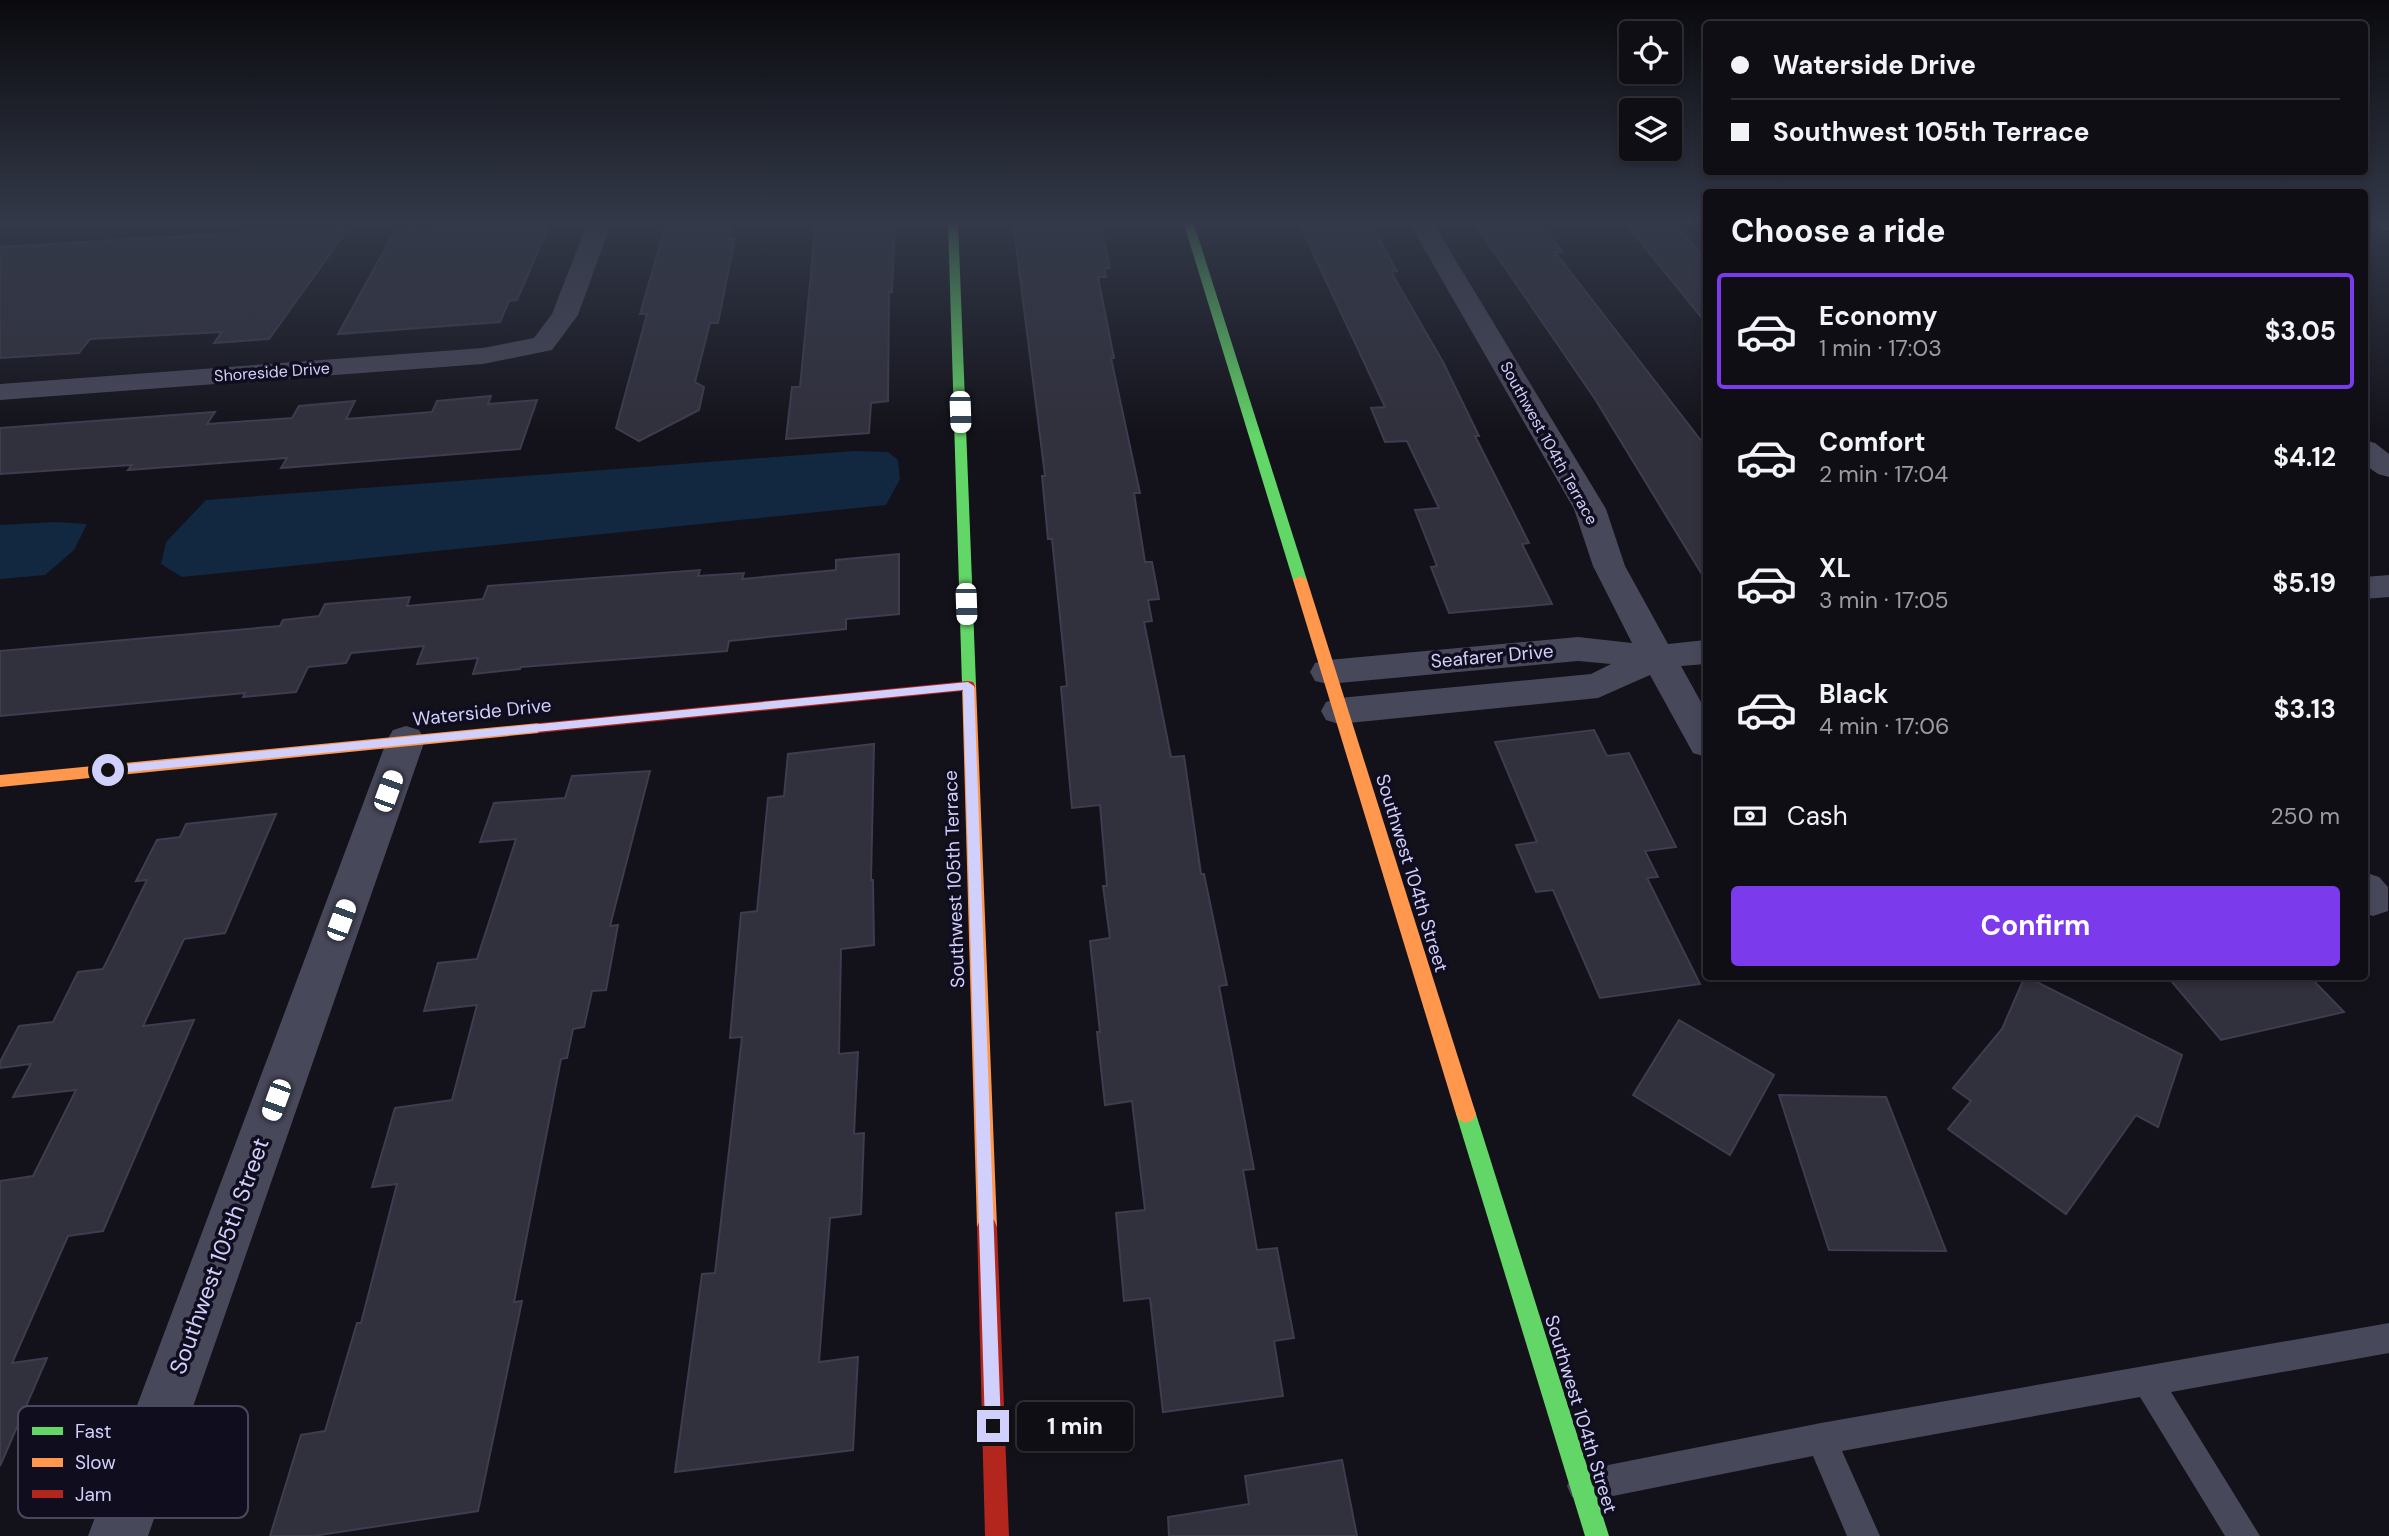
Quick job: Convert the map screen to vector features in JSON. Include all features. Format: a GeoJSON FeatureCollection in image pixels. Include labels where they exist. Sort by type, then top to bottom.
{"type":"FeatureCollection","features":[{"type":"Feature","properties":{"kind":"street","name":"Shoreside Drive"},"geometry":{"type":"LineString","coordinates":[[0,392],[483,356],[543,344],[565,316],[574,293]]}},
{"type":"Feature","properties":{"kind":"street","name":"Southwest 105th Terrace"},"geometry":{"type":"LineString","coordinates":[[955,293],[996,1536]]}},
{"type":"Feature","properties":{"kind":"street","name":"Southwest 104th Street"},"geometry":{"type":"LineString","coordinates":[[1210,293],[1597,1536]]}},
{"type":"Feature","properties":{"kind":"street","name":"Southwest 104th Terrace"},"geometry":{"type":"LineString","coordinates":[[1462,293],[1590,509],[1609,566],[1656,657],[1703,738]]}},
{"type":"Feature","properties":{"kind":"street"},"geometry":{"type":"LineString","coordinates":[[2368,452],[2389,468]]}},
{"type":"Feature","properties":{"kind":"street"},"geometry":{"type":"LineString","coordinates":[[2368,588],[2389,586]]}},
{"type":"Feature","properties":{"kind":"street","name":"Seafarer Drive"},"geometry":{"type":"LineString","coordinates":[[1328,672],[1578,649],[1656,657],[1703,652]]}},
{"type":"Feature","properties":{"kind":"street","name":"Seafarer Drive"},"geometry":{"type":"LineString","coordinates":[[1339,711],[1598,686],[1656,657]]}},
{"type":"Feature","properties":{"kind":"street","name":"Waterside Drive"},"geometry":{"type":"LineString","coordinates":[[0,781],[968,686]]}},
{"type":"Feature","properties":{"kind":"street","name":"Southwest 105th Street"},"geometry":{"type":"LineString","coordinates":[[165,1406],[406,740]]}},
{"type":"Feature","properties":{"kind":"street","name":"Southwest 105th Street"},"geometry":{"type":"LineString","coordinates":[[118,1536],[125,1518]]}},
{"type":"Feature","properties":{"kind":"lane"},"geometry":{"type":"LineString","coordinates":[[1581,1486],[1821,1439],[2389,1338]]}},
{"type":"Feature","properties":{"kind":"lane"},"geometry":{"type":"LineString","coordinates":[[2146,1380],[2244,1536]]}},
{"type":"Feature","properties":{"kind":"lane"},"geometry":{"type":"LineString","coordinates":[[1821,1439],[1864,1536]]}},
{"type":"Feature","properties":{"kind":"water"},"geometry":{"type":"Polygon","coordinates":[[[854,451],[888,452],[898,460],[900,479],[886,505],[182,577],[161,564],[166,542],[206,500],[854,451]]]}},
{"type":"Feature","properties":{"kind":"water"},"geometry":{"type":"Polygon","coordinates":[[[55,522],[87,524],[74,550],[45,575],[0,579],[0,525],[55,522]]]}},
{"type":"Feature","properties":{"kind":"building"},"geometry":{"type":"Polygon","coordinates":[[[0,293],[302,293],[269,339],[214,343],[222,332],[90,339],[79,353],[0,358],[0,293]]]}},
{"type":"Feature","properties":{"kind":"building"},"geometry":{"type":"Polygon","coordinates":[[[361,293],[520,293],[517,300],[509,301],[500,322],[338,334],[361,293]]]}},
{"type":"Feature","properties":{"kind":"building"},"geometry":{"type":"Polygon","coordinates":[[[646,293],[724,293],[718,323],[710,323],[695,382],[704,387],[699,410],[639,441],[616,428],[647,314],[640,314],[646,293]]]}},
{"type":"Feature","properties":{"kind":"building"},"geometry":{"type":"Polygon","coordinates":[[[809,293],[889,293],[888,401],[871,403],[869,433],[786,439],[792,387],[800,387],[809,293]]]}},
{"type":"Feature","properties":{"kind":"building"},"geometry":{"type":"Polygon","coordinates":[[[1022,293],[1101,293],[1114,358],[1111,358],[1140,493],[1134,493],[1145,562],[1152,562],[1159,599],[1148,600],[1152,621],[1144,622],[1171,757],[1184,756],[1201,874],[1204,874],[1227,985],[1219,986],[1254,1169],[1243,1170],[1257,1250],[1277,1248],[1294,1338],[1274,1341],[1283,1396],[1163,1412],[1150,1298],[1124,1301],[1116,1213],[1145,1210],[1132,1101],[1105,1105],[1090,941],[1110,938],[1103,886],[1107,886],[1100,805],[1072,808],[1061,687],[1067,686],[1052,539],[1048,539],[1042,476],[1045,476],[1022,293]]]}},
{"type":"Feature","properties":{"kind":"building"},"geometry":{"type":"Polygon","coordinates":[[[1332,293],[1403,293],[1443,362],[1479,436],[1475,436],[1529,543],[1522,544],[1552,604],[1449,613],[1431,567],[1437,566],[1415,510],[1439,508],[1407,441],[1385,442],[1371,408],[1385,407],[1332,293]]]}},
{"type":"Feature","properties":{"kind":"building"},"geometry":{"type":"Polygon","coordinates":[[[1522,293],[1587,293],[1703,443],[1703,576],[1595,399],[1522,293]]]}},
{"type":"Feature","properties":{"kind":"building"},"geometry":{"type":"Polygon","coordinates":[[[1681,293],[1703,293],[1703,319],[1681,293]]]}},
{"type":"Feature","properties":{"kind":"building"},"geometry":{"type":"Polygon","coordinates":[[[491,396],[488,404],[537,400],[520,449],[281,468],[287,458],[128,470],[132,465],[0,474],[0,428],[215,412],[207,424],[292,418],[299,406],[355,401],[346,419],[432,412],[437,401],[491,396]]]}},
{"type":"Feature","properties":{"kind":"building"},"geometry":{"type":"Polygon","coordinates":[[[899,554],[899,614],[846,619],[846,629],[729,641],[727,651],[521,667],[473,674],[478,658],[417,664],[424,646],[351,653],[346,663],[308,667],[296,692],[243,697],[245,693],[0,716],[0,651],[280,626],[283,620],[319,616],[325,604],[410,597],[407,606],[483,599],[488,586],[700,570],[698,576],[744,573],[742,579],[836,570],[836,560],[899,554]]]}},
{"type":"Feature","properties":{"kind":"building"},"geometry":{"type":"Polygon","coordinates":[[[1594,730],[1607,756],[1629,753],[1676,847],[1645,851],[1658,877],[1647,878],[1700,984],[1600,998],[1553,890],[1536,892],[1516,845],[1537,842],[1495,742],[1594,730]]]}},
{"type":"Feature","properties":{"kind":"building"},"geometry":{"type":"Polygon","coordinates":[[[874,744],[871,880],[874,945],[841,949],[839,1054],[858,1052],[854,1134],[864,1133],[861,1214],[830,1218],[819,1362],[858,1357],[853,1450],[675,1472],[702,1274],[715,1273],[742,1037],[730,1038],[741,913],[757,911],[768,798],[784,796],[788,754],[874,744]]]}},
{"type":"Feature","properties":{"kind":"building"},"geometry":{"type":"Polygon","coordinates":[[[650,771],[610,926],[618,925],[606,990],[592,991],[584,1027],[573,1029],[567,1058],[561,1059],[514,1302],[522,1301],[478,1511],[313,1536],[270,1536],[301,1435],[325,1431],[357,1323],[361,1323],[397,1184],[372,1187],[395,1108],[452,1100],[477,1005],[424,1011],[438,963],[477,959],[516,839],[480,842],[494,803],[565,798],[572,776],[650,771]]]}},
{"type":"Feature","properties":{"kind":"building"},"geometry":{"type":"Polygon","coordinates":[[[276,814],[225,933],[184,939],[143,1026],[194,1020],[103,1231],[68,1236],[12,1363],[47,1358],[26,1406],[18,1406],[18,1425],[0,1466],[0,1181],[33,1176],[76,1090],[13,1097],[31,1064],[0,1068],[0,1062],[19,1026],[53,1022],[78,972],[103,969],[147,880],[136,881],[157,840],[180,837],[186,824],[276,814]]]}},
{"type":"Feature","properties":{"kind":"building"},"geometry":{"type":"Polygon","coordinates":[[[2023,980],[2033,980],[2182,1055],[2158,1127],[2136,1115],[2066,1214],[1948,1129],[1971,1101],[1953,1088],[2002,1029],[2023,980]]]}},
{"type":"Feature","properties":{"kind":"building"},"geometry":{"type":"Polygon","coordinates":[[[2170,980],[2313,980],[2344,1012],[2221,1040],[2170,980]]]}},
{"type":"Feature","properties":{"kind":"building"},"geometry":{"type":"Polygon","coordinates":[[[1679,1020],[1774,1075],[1730,1155],[1633,1095],[1679,1020]]]}},
{"type":"Feature","properties":{"kind":"building"},"geometry":{"type":"Polygon","coordinates":[[[1779,1095],[1886,1097],[1946,1251],[1829,1250],[1779,1095]]]}},
{"type":"Feature","properties":{"kind":"building"},"geometry":{"type":"Polygon","coordinates":[[[1342,1460],[1357,1536],[1169,1536],[1168,1517],[1249,1504],[1245,1476],[1342,1460]]]}},
{"type":"Feature","properties":{"kind":"traffic: fast"},"geometry":{"type":"LineString","coordinates":[[955,293],[969,685]]}},
{"type":"Feature","properties":{"kind":"traffic: fast"},"geometry":{"type":"LineString","coordinates":[[1210,293],[1300,580]]}},
{"type":"Feature","properties":{"kind":"traffic: fast"},"geometry":{"type":"LineString","coordinates":[[1466,1114],[1597,1536]]}},
{"type":"Feature","properties":{"kind":"traffic: slow"},"geometry":{"type":"LineString","coordinates":[[1300,580],[1466,1114]]}},
{"type":"Feature","properties":{"kind":"traffic: slow"},"geometry":{"type":"LineString","coordinates":[[969,685],[987,1227]]}},
{"type":"Feature","properties":{"kind":"traffic: slow"},"geometry":{"type":"LineString","coordinates":[[0,781],[539,728]]}},
{"type":"Feature","properties":{"kind":"traffic: jam"},"geometry":{"type":"LineString","coordinates":[[539,728],[968,686]]}},
{"type":"Feature","properties":{"kind":"traffic: jam"},"geometry":{"type":"LineString","coordinates":[[987,1227],[997,1536]]}},
{"type":"Feature","properties":{"kind":"route"},"geometry":{"type":"LineString","coordinates":[[108,770],[968,686],[993,1426]]}}]}
